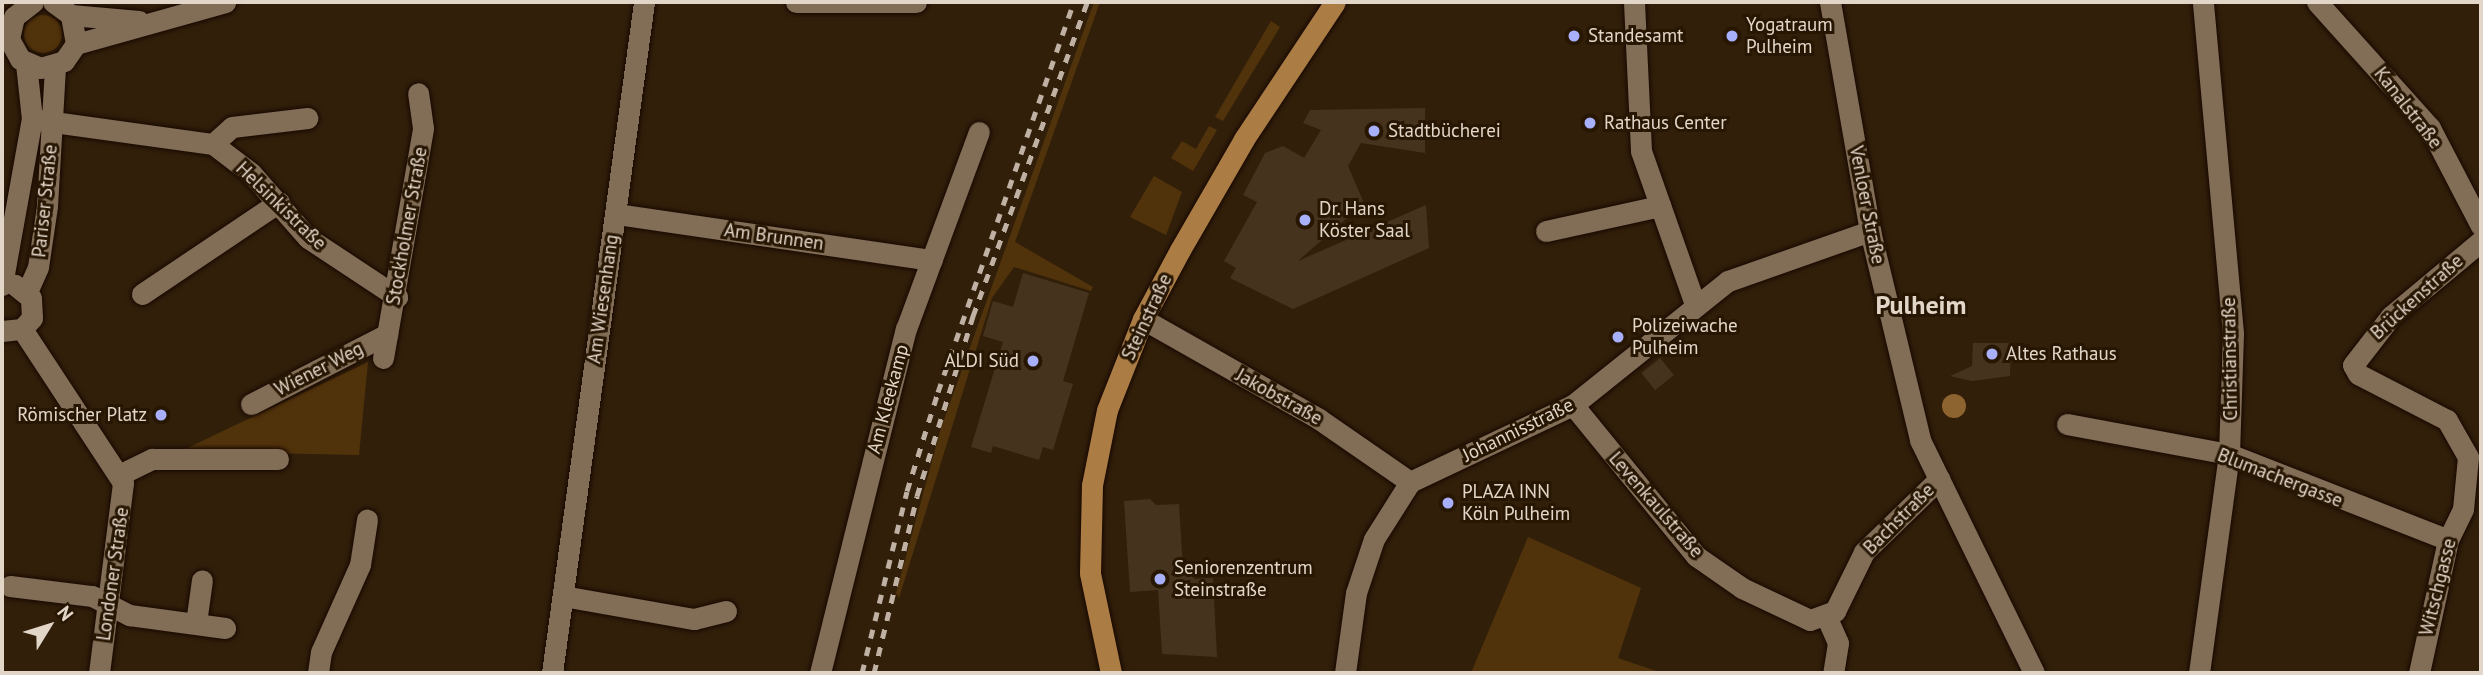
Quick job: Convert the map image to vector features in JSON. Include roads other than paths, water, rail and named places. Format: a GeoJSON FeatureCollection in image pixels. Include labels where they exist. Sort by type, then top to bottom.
{"type":"FeatureCollection","features":[{"type":"Feature","properties":{"kind":"main road","name":"Steinstraße"},"geometry":{"type":"LineString","coordinates":[[1111,673],[1090,573],[1092,485],[1107,410],[1143,319],[1244,139],[1335,2]]}},
{"type":"Feature","properties":{"kind":"street"},"geometry":{"type":"LineString","coordinates":[[24,4],[6,36],[26,64],[55,66],[76,44],[142,21],[225,2]]}},
{"type":"Feature","properties":{"kind":"street","name":"Am Wiesenhang"},"geometry":{"type":"LineString","coordinates":[[552,673],[645,2]]}},
{"type":"Feature","properties":{"kind":"street"},"geometry":{"type":"LineString","coordinates":[[796,2],[916,2]]}},
{"type":"Feature","properties":{"kind":"street"},"geometry":{"type":"LineString","coordinates":[[1634,2],[1641,151],[1695,304]]}},
{"type":"Feature","properties":{"kind":"street","name":"Venloer Straße"},"geometry":{"type":"LineString","coordinates":[[1830,2],[1870,231],[1920,440],[2034,673]]}},
{"type":"Feature","properties":{"kind":"street","name":"Christianstraße"},"geometry":{"type":"LineString","coordinates":[[2199,673],[2230,454],[2233,333],[2203,2]]}},
{"type":"Feature","properties":{"kind":"street","name":"Kanalstraße"},"geometry":{"type":"LineString","coordinates":[[2317,2],[2430,128],[2481,226]]}},
{"type":"Feature","properties":{"kind":"street"},"geometry":{"type":"LineString","coordinates":[[60,6],[142,21]]}},
{"type":"Feature","properties":{"kind":"street"},"geometry":{"type":"LineString","coordinates":[[60,6],[76,44]]}},
{"type":"Feature","properties":{"kind":"street","name":"Pariser Straße"},"geometry":{"type":"LineString","coordinates":[[12,330],[34,311],[27,292],[38,267],[47,206],[41,120],[26,64]]}},
{"type":"Feature","properties":{"kind":"street","name":"Pariser Straße"},"geometry":{"type":"LineString","coordinates":[[2,285],[55,66]]}},
{"type":"Feature","properties":{"kind":"street","name":"Stockholmer Straße"},"geometry":{"type":"LineString","coordinates":[[383,358],[397,297],[424,128],[418,93]]}},
{"type":"Feature","properties":{"kind":"street"},"geometry":{"type":"LineString","coordinates":[[41,120],[213,144],[232,127],[307,118]]}},
{"type":"Feature","properties":{"kind":"street","name":"Am Kleekamp"},"geometry":{"type":"LineString","coordinates":[[820,673],[906,330],[979,132]]}},
{"type":"Feature","properties":{"kind":"street","name":"Helsinkistraße"},"geometry":{"type":"LineString","coordinates":[[213,144],[279,202],[308,237],[397,297]]}},
{"type":"Feature","properties":{"kind":"street"},"geometry":{"type":"LineString","coordinates":[[142,294],[279,202]]}},
{"type":"Feature","properties":{"kind":"street"},"geometry":{"type":"LineString","coordinates":[[1546,231],[1660,206]]}},
{"type":"Feature","properties":{"kind":"street","name":"Am Brunnen"},"geometry":{"type":"LineString","coordinates":[[615,214],[932,260]]}},
{"type":"Feature","properties":{"kind":"street","name":"Johannisstraße"},"geometry":{"type":"LineString","coordinates":[[1410,482],[1573,405],[1695,304],[1728,281],[1870,231]]}},
{"type":"Feature","properties":{"kind":"street","name":"Brückenstraße"},"geometry":{"type":"LineString","coordinates":[[2355,355],[2391,316],[2481,241]]}},
{"type":"Feature","properties":{"kind":"street"},"geometry":{"type":"LineString","coordinates":[[2,285],[27,292]]}},
{"type":"Feature","properties":{"kind":"street","name":"Jakobstraße"},"geometry":{"type":"LineString","coordinates":[[1143,319],[1328,424],[1410,482]]}},
{"type":"Feature","properties":{"kind":"street"},"geometry":{"type":"LineString","coordinates":[[12,330],[119,475],[152,459],[278,458]]}},
{"type":"Feature","properties":{"kind":"street","name":"Wiener Weg"},"geometry":{"type":"LineString","coordinates":[[251,404],[387,334]]}},
{"type":"Feature","properties":{"kind":"street","name":"Witschgasse"},"geometry":{"type":"LineString","coordinates":[[2355,355],[2358,374],[2447,420],[2463,441],[2468,457],[2463,509],[2448,540],[2419,673]]}},
{"type":"Feature","properties":{"kind":"street","name":"Levenkaulstraße"},"geometry":{"type":"LineString","coordinates":[[1573,405],[1696,556],[1776,604],[1810,620],[1827,618]]}},
{"type":"Feature","properties":{"kind":"street","name":"Blumachergasse"},"geometry":{"type":"LineString","coordinates":[[2067,424],[2230,454],[2382,518],[2448,540]]}},
{"type":"Feature","properties":{"kind":"street","name":"Londoner Straße"},"geometry":{"type":"LineString","coordinates":[[99,673],[123,517],[119,475]]}},
{"type":"Feature","properties":{"kind":"street","name":"Bachstraße"},"geometry":{"type":"LineString","coordinates":[[1827,618],[1864,552],[1939,479]]}},
{"type":"Feature","properties":{"kind":"street"},"geometry":{"type":"LineString","coordinates":[[1345,673],[1356,593],[1374,539],[1410,482]]}},
{"type":"Feature","properties":{"kind":"street"},"geometry":{"type":"LineString","coordinates":[[318,673],[321,652],[360,565],[367,520]]}},
{"type":"Feature","properties":{"kind":"street"},"geometry":{"type":"LineString","coordinates":[[196,623],[202,580]]}},
{"type":"Feature","properties":{"kind":"street"},"geometry":{"type":"LineString","coordinates":[[10,586],[92,596],[129,615],[225,628]]}},
{"type":"Feature","properties":{"kind":"street"},"geometry":{"type":"LineString","coordinates":[[563,596],[694,620],[726,611]]}},
{"type":"Feature","properties":{"kind":"street"},"geometry":{"type":"LineString","coordinates":[[1827,618],[1838,643],[1833,673]]}},
{"type":"Feature","properties":{"kind":"railway"},"geometry":{"type":"LineString","coordinates":[[862,673],[907,491],[938,392],[1074,2]]}},
{"type":"Feature","properties":{"kind":"railway"},"geometry":{"type":"LineString","coordinates":[[874,673],[917,496],[973,316],[1087,2]]}},
{"type":"Feature","properties":{"kind":"place","name":"Standesamt"},"geometry":{"type":"Point","coordinates":[1574,36]}},
{"type":"Feature","properties":{"kind":"place","name":"Yogatraum Pulheim"},"geometry":{"type":"Point","coordinates":[1732,36]}},
{"type":"Feature","properties":{"kind":"place","name":"Rathaus Center"},"geometry":{"type":"Point","coordinates":[1590,123]}},
{"type":"Feature","properties":{"kind":"place","name":"Stadtbücherei"},"geometry":{"type":"Point","coordinates":[1374,131]}},
{"type":"Feature","properties":{"kind":"place","name":"Dr. Hans Köster Saal"},"geometry":{"type":"Point","coordinates":[1305,220]}},
{"type":"Feature","properties":{"kind":"place","name":"Polizeiwache Pulheim"},"geometry":{"type":"Point","coordinates":[1618,337]}},
{"type":"Feature","properties":{"kind":"place","name":"Altes Rathaus"},"geometry":{"type":"Point","coordinates":[1992,354]}},
{"type":"Feature","properties":{"kind":"place","name":"ALDI Süd"},"geometry":{"type":"Point","coordinates":[1033,361]}},
{"type":"Feature","properties":{"kind":"place","name":"Römischer Platz"},"geometry":{"type":"Point","coordinates":[161,415]}},
{"type":"Feature","properties":{"kind":"place","name":"PLAZA INN Köln Pulheim"},"geometry":{"type":"Point","coordinates":[1448,503]}},
{"type":"Feature","properties":{"kind":"place","name":"Seniorenzentrum Steinstraße"},"geometry":{"type":"Point","coordinates":[1160,579]}},
{"type":"Feature","properties":{"kind":"district","name":"Pulheim"},"geometry":{"type":"Point","coordinates":[1921,305]}}]}
